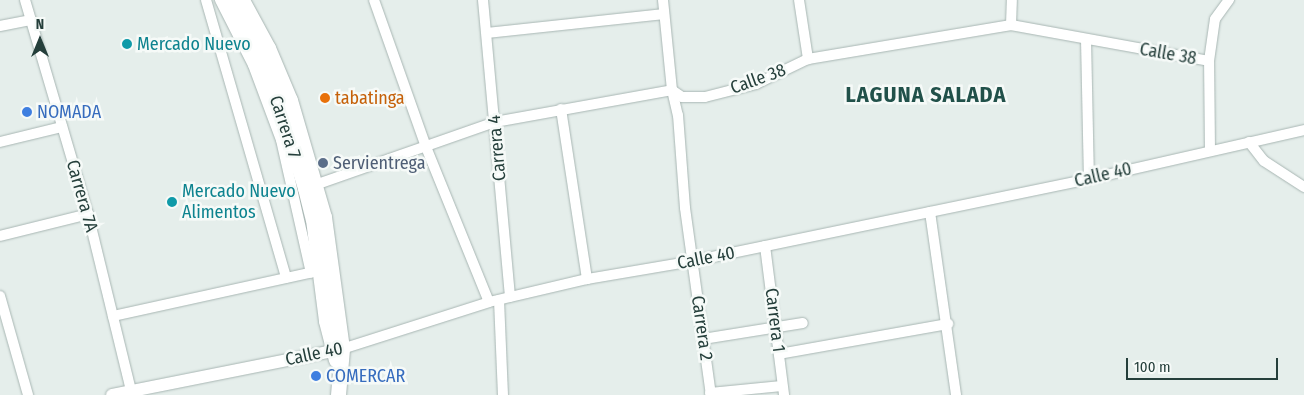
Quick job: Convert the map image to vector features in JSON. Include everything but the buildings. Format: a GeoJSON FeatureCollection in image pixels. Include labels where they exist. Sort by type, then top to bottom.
{"type":"FeatureCollection","features":[{"type":"Feature","properties":{"kind":"main road","name":"Carrera 7"},"geometry":{"type":"LineString","coordinates":[[230,0],[257,50],[280,106],[309,204],[337,350]]}},
{"type":"Feature","properties":{"kind":"main road","name":"Carrera 7"},"geometry":{"type":"LineString","coordinates":[[242,0],[268,48],[290,100],[315,185],[324,217],[321,270]]}},
{"type":"Feature","properties":{"kind":"main road"},"geometry":{"type":"LineString","coordinates":[[337,350],[338,395]]}},
{"type":"Feature","properties":{"kind":"street","name":"Carrera 7A"},"geometry":{"type":"LineString","coordinates":[[25,0],[88,214],[131,392]]}},
{"type":"Feature","properties":{"kind":"street"},"geometry":{"type":"LineString","coordinates":[[206,0],[286,278]]}},
{"type":"Feature","properties":{"kind":"street"},"geometry":{"type":"LineString","coordinates":[[113,316],[321,270],[281,140],[253,65],[220,0]]}},
{"type":"Feature","properties":{"kind":"street"},"geometry":{"type":"LineString","coordinates":[[374,0],[426,146],[494,301],[503,395]]}},
{"type":"Feature","properties":{"kind":"street","name":"Carrera 4"},"geometry":{"type":"LineString","coordinates":[[483,0],[510,297]]}},
{"type":"Feature","properties":{"kind":"street"},"geometry":{"type":"LineString","coordinates":[[662,0],[672,90]]}},
{"type":"Feature","properties":{"kind":"street"},"geometry":{"type":"LineString","coordinates":[[799,0],[808,59]]}},
{"type":"Feature","properties":{"kind":"street"},"geometry":{"type":"LineString","coordinates":[[1011,25],[1012,0]]}},
{"type":"Feature","properties":{"kind":"street"},"geometry":{"type":"LineString","coordinates":[[1210,151],[1209,61],[1215,19],[1229,0]]}},
{"type":"Feature","properties":{"kind":"street"},"geometry":{"type":"LineString","coordinates":[[487,33],[664,14]]}},
{"type":"Feature","properties":{"kind":"street"},"geometry":{"type":"LineString","coordinates":[[0,26],[31,20]]}},
{"type":"Feature","properties":{"kind":"street","name":"Calle 38"},"geometry":{"type":"LineString","coordinates":[[315,185],[494,122],[672,90],[682,97],[706,97],[756,84],[808,59],[1011,25],[1209,61]]}},
{"type":"Feature","properties":{"kind":"street"},"geometry":{"type":"LineString","coordinates":[[1086,39],[1088,179]]}},
{"type":"Feature","properties":{"kind":"street","name":"Carrera 2"},"geometry":{"type":"LineString","coordinates":[[672,90],[678,115],[693,261],[710,394]]}},
{"type":"Feature","properties":{"kind":"street"},"geometry":{"type":"LineString","coordinates":[[561,109],[587,279]]}},
{"type":"Feature","properties":{"kind":"street"},"geometry":{"type":"LineString","coordinates":[[0,142],[62,126]]}},
{"type":"Feature","properties":{"kind":"street","name":"Calle 40"},"geometry":{"type":"LineString","coordinates":[[112,395],[337,350],[494,301],[587,279],[693,261],[930,212],[1088,179],[1304,130]]}},
{"type":"Feature","properties":{"kind":"street"},"geometry":{"type":"LineString","coordinates":[[1248,142],[1264,161],[1304,187]]}},
{"type":"Feature","properties":{"kind":"street"},"geometry":{"type":"LineString","coordinates":[[930,212],[948,324],[956,395]]}},
{"type":"Feature","properties":{"kind":"street"},"geometry":{"type":"LineString","coordinates":[[0,236],[88,214]]}},
{"type":"Feature","properties":{"kind":"street","name":"Carrera 1"},"geometry":{"type":"LineString","coordinates":[[765,246],[783,390]]}},
{"type":"Feature","properties":{"kind":"street"},"geometry":{"type":"LineString","coordinates":[[0,296],[28,395]]}},
{"type":"Feature","properties":{"kind":"street"},"geometry":{"type":"LineString","coordinates":[[703,338],[803,323]]}},
{"type":"Feature","properties":{"kind":"street"},"geometry":{"type":"LineString","coordinates":[[779,354],[948,324]]}},
{"type":"Feature","properties":{"kind":"street"},"geometry":{"type":"LineString","coordinates":[[710,394],[783,390]]}},
{"type":"Feature","properties":{"kind":"place","name":"Mercado Nuevo"},"geometry":{"type":"Point","coordinates":[127,44]}},
{"type":"Feature","properties":{"kind":"place","name":"tabatinga"},"geometry":{"type":"Point","coordinates":[325,98]}},
{"type":"Feature","properties":{"kind":"place","name":"NOMADA"},"geometry":{"type":"Point","coordinates":[27,112]}},
{"type":"Feature","properties":{"kind":"place","name":"Servientrega"},"geometry":{"type":"Point","coordinates":[323,163]}},
{"type":"Feature","properties":{"kind":"place","name":"Mercado Nuevo Alimentos"},"geometry":{"type":"Point","coordinates":[172,202]}},
{"type":"Feature","properties":{"kind":"place","name":"COMERCAR"},"geometry":{"type":"Point","coordinates":[316,376]}},
{"type":"Feature","properties":{"kind":"district","name":"LAGUNA SALADA"},"geometry":{"type":"Point","coordinates":[926,95]}}]}
